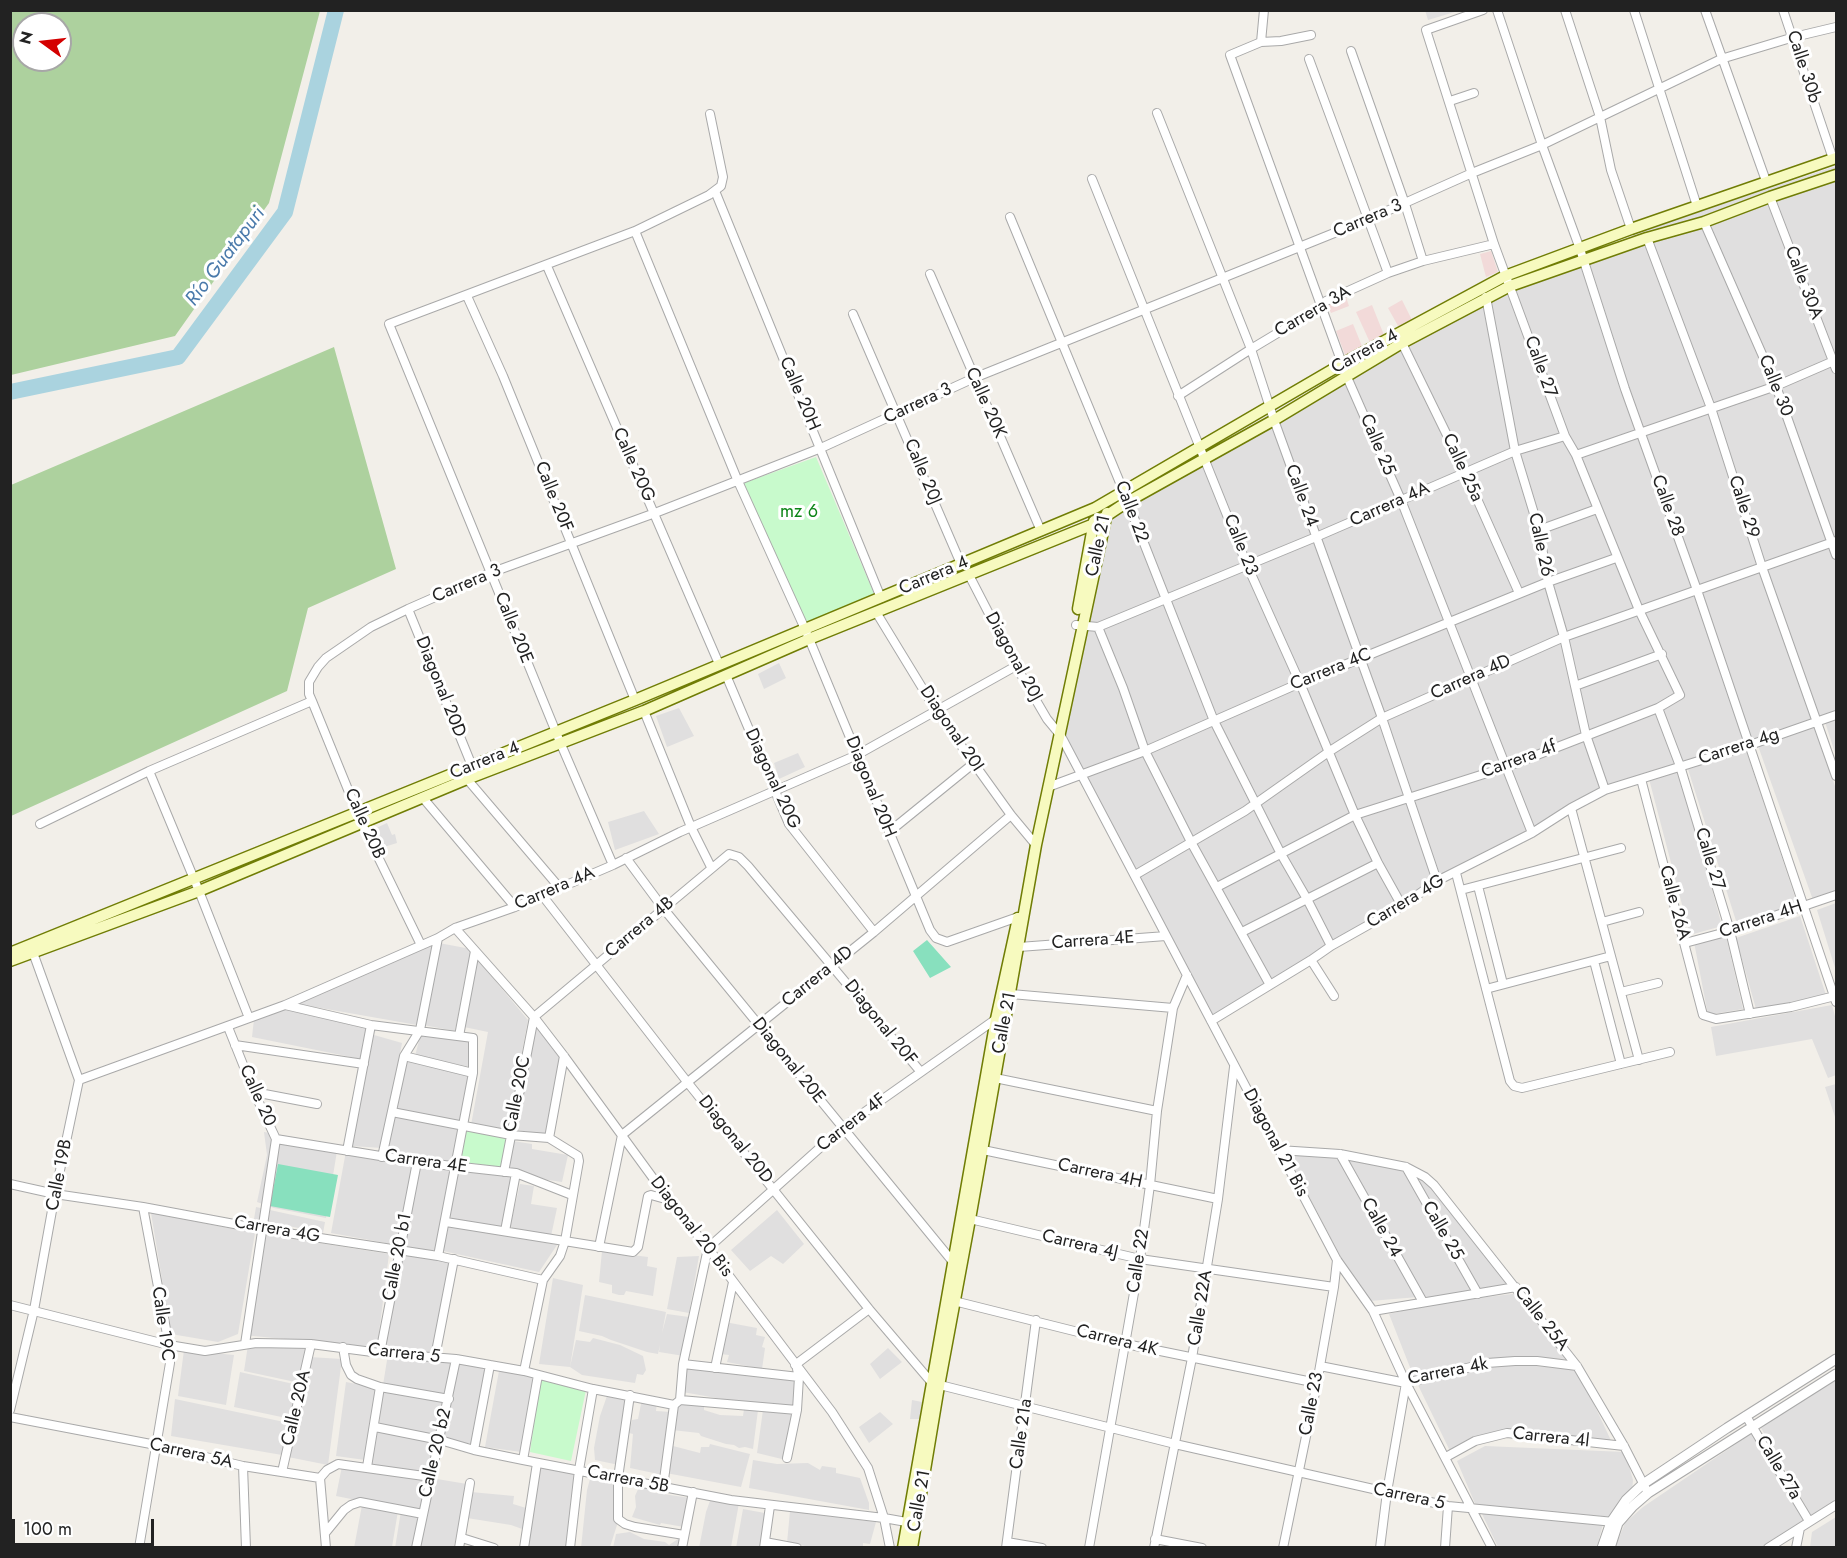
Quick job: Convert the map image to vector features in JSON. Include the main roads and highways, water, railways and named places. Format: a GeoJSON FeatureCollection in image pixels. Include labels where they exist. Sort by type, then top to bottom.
{"type":"FeatureCollection","features":[{"type":"Feature","properties":{"kind":"main road","name":"Carrera 4"},"geometry":{"type":"LineString","coordinates":[[10,962],[32,949],[194,878],[357,811],[472,766],[644,711],[726,675],[881,598],[1095,508],[1342,364],[1508,281],[1631,229],[1835,158]]}},
{"type":"Feature","properties":{"kind":"main road","name":"Carrera 4"},"geometry":{"type":"LineString","coordinates":[[10,953],[32,949],[200,891],[467,779],[635,700],[719,664],[876,612],[1094,524],[1127,502],[1206,459],[1402,343],[1486,297],[1508,281],[1584,261],[1647,238],[1704,222],[1836,175]]}},
{"type":"Feature","properties":{"kind":"main road","name":"Calle 21"},"geometry":{"type":"LineString","coordinates":[[1078,626],[1107,515],[1107,501]]}},
{"type":"Feature","properties":{"kind":"main road","name":"Calle 21"},"geometry":{"type":"LineString","coordinates":[[912,1548],[912,1523],[935,1384],[950,1300],[970,1219],[983,1150],[1019,947],[1034,843],[1048,787],[1078,626],[1095,508]]}},
{"type":"Feature","properties":{"kind":"main road","name":"Calle 21"},"geometry":{"type":"LineString","coordinates":[[950,1300],[953,1262],[996,1019],[1058,733]]}},
{"type":"Feature","properties":{"kind":"main road","name":"Calle 21"},"geometry":{"type":"LineString","coordinates":[[903,1548],[912,1523]]}},
{"type":"Feature","properties":{"kind":"waterway","name":"Río Guatapuri"},"geometry":{"type":"LineString","coordinates":[[10,392],[178,357],[285,212],[336,10]]}},
{"type":"Feature","properties":{"kind":"park label","name":"mz 6"},"geometry":{"type":"Point","coordinates":[799,513]}}]}
